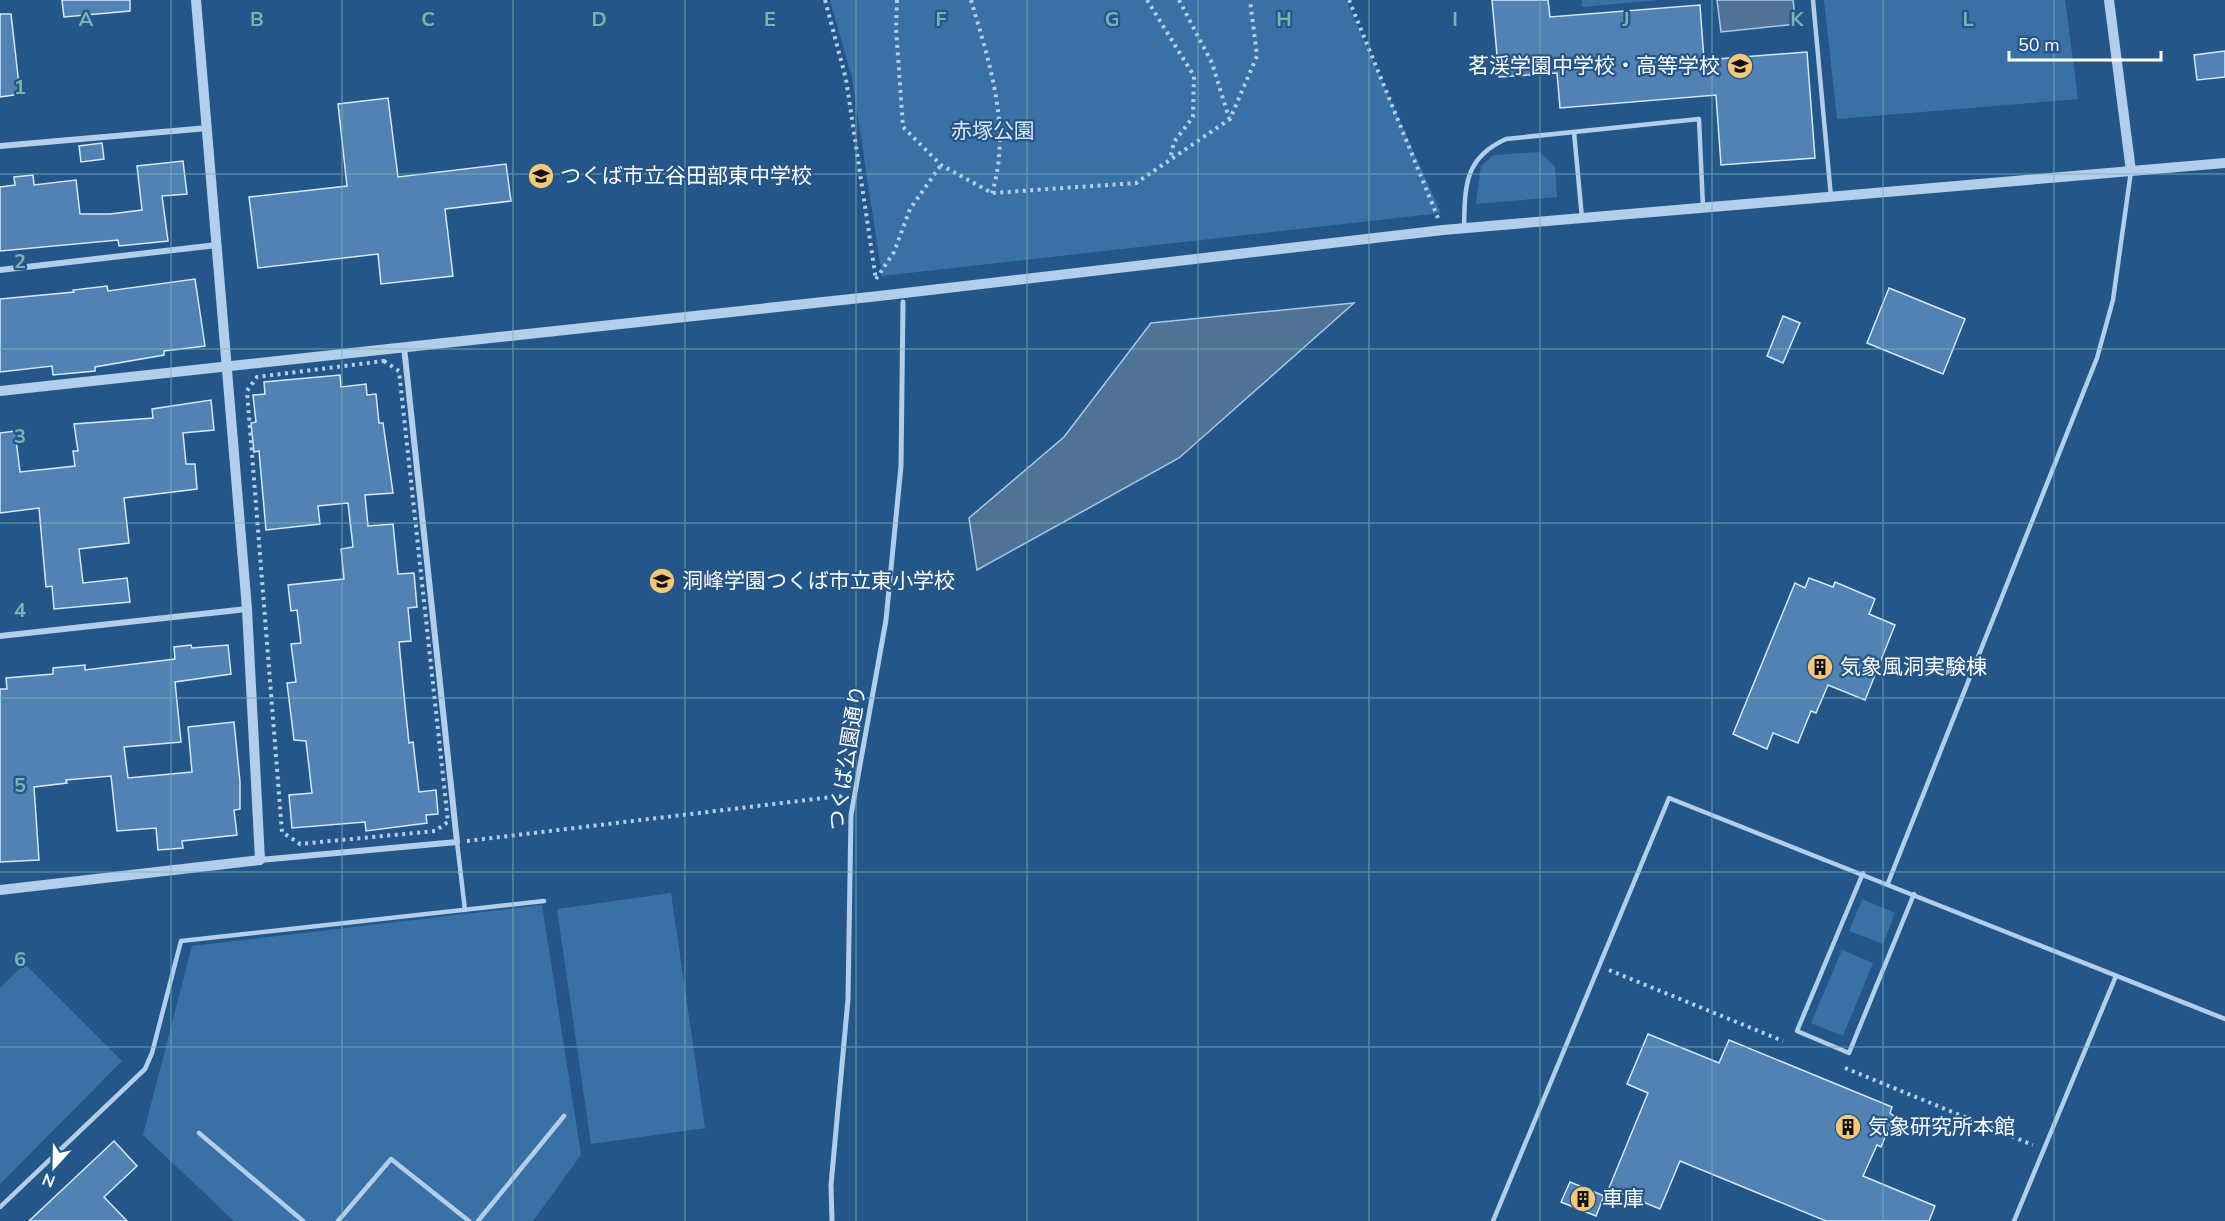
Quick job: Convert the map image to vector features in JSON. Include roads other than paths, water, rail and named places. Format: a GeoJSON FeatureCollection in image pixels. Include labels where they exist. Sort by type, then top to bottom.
{"type":"FeatureCollection","features":[{"type":"Feature","properties":{"kind":"street"},"geometry":{"type":"LineString","coordinates":[[196,0],[247,609],[260,860]]}},
{"type":"Feature","properties":{"kind":"street"},"geometry":{"type":"LineString","coordinates":[[2109,0],[2132,171]]}},
{"type":"Feature","properties":{"kind":"street"},"geometry":{"type":"LineString","coordinates":[[0,146],[208,128]]}},
{"type":"Feature","properties":{"kind":"street"},"geometry":{"type":"LineString","coordinates":[[0,391],[404,345],[867,297],[1464,228],[2225,163]]}},
{"type":"Feature","properties":{"kind":"street"},"geometry":{"type":"LineString","coordinates":[[0,270],[217,245]]}},
{"type":"Feature","properties":{"kind":"street","name":"つくば公園通り"},"geometry":{"type":"LineString","coordinates":[[832,1221],[831,1185],[849,999],[851,815],[888,608],[901,466],[903,302]]}},
{"type":"Feature","properties":{"kind":"street"},"geometry":{"type":"LineString","coordinates":[[0,890],[260,860],[457,842],[404,345]]}},
{"type":"Feature","properties":{"kind":"street"},"geometry":{"type":"LineString","coordinates":[[0,636],[247,609]]}},
{"type":"Feature","properties":{"kind":"lane"},"geometry":{"type":"LineString","coordinates":[[1813,0],[1831,197]]}},
{"type":"Feature","properties":{"kind":"lane"},"geometry":{"type":"LineString","coordinates":[[1464,228],[1467,182],[1472,164],[1487,147],[1506,139],[1699,119],[1703,208]]}},
{"type":"Feature","properties":{"kind":"lane"},"geometry":{"type":"LineString","coordinates":[[1574,132],[1582,218]]}},
{"type":"Feature","properties":{"kind":"lane"},"geometry":{"type":"LineString","coordinates":[[1888,883],[2097,358],[2113,300],[2132,171]]}},
{"type":"Feature","properties":{"kind":"lane"},"geometry":{"type":"LineString","coordinates":[[1492,1221],[1669,798],[1863,873],[2225,1019]]}},
{"type":"Feature","properties":{"kind":"lane"},"geometry":{"type":"LineString","coordinates":[[457,842],[465,910]]}},
{"type":"Feature","properties":{"kind":"lane"},"geometry":{"type":"LineString","coordinates":[[1863,873],[1797,1031],[1849,1053],[1914,894]]}},
{"type":"Feature","properties":{"kind":"lane"},"geometry":{"type":"LineString","coordinates":[[0,1207],[145,1069],[152,1053],[181,941],[544,901]]}},
{"type":"Feature","properties":{"kind":"lane"},"geometry":{"type":"LineString","coordinates":[[2014,1221],[2116,976]]}},
{"type":"Feature","properties":{"kind":"lane"},"geometry":{"type":"LineString","coordinates":[[478,1221],[564,1116]]}},
{"type":"Feature","properties":{"kind":"lane"},"geometry":{"type":"LineString","coordinates":[[199,1133],[303,1221]]}},
{"type":"Feature","properties":{"kind":"lane"},"geometry":{"type":"LineString","coordinates":[[338,1221],[391,1159],[469,1221]]}},
{"type":"Feature","properties":{"kind":"place","name":"茗渓学園中学校・高等学校"},"geometry":{"type":"Point","coordinates":[1740,66]}},
{"type":"Feature","properties":{"kind":"place","name":"つくば市立谷田部東中学校"},"geometry":{"type":"Point","coordinates":[541,176]}},
{"type":"Feature","properties":{"kind":"place","name":"洞峰学園つくば市立東小学校"},"geometry":{"type":"Point","coordinates":[662,581]}},
{"type":"Feature","properties":{"kind":"place","name":"気象風洞実験棟"},"geometry":{"type":"Point","coordinates":[1820,667]}},
{"type":"Feature","properties":{"kind":"place","name":"気象研究所本館"},"geometry":{"type":"Point","coordinates":[1848,1127]}},
{"type":"Feature","properties":{"kind":"place","name":"車庫"},"geometry":{"type":"Point","coordinates":[1583,1199]}},
{"type":"Feature","properties":{"kind":"park label","name":"赤塚公園"},"geometry":{"type":"Point","coordinates":[993,131]}}]}
